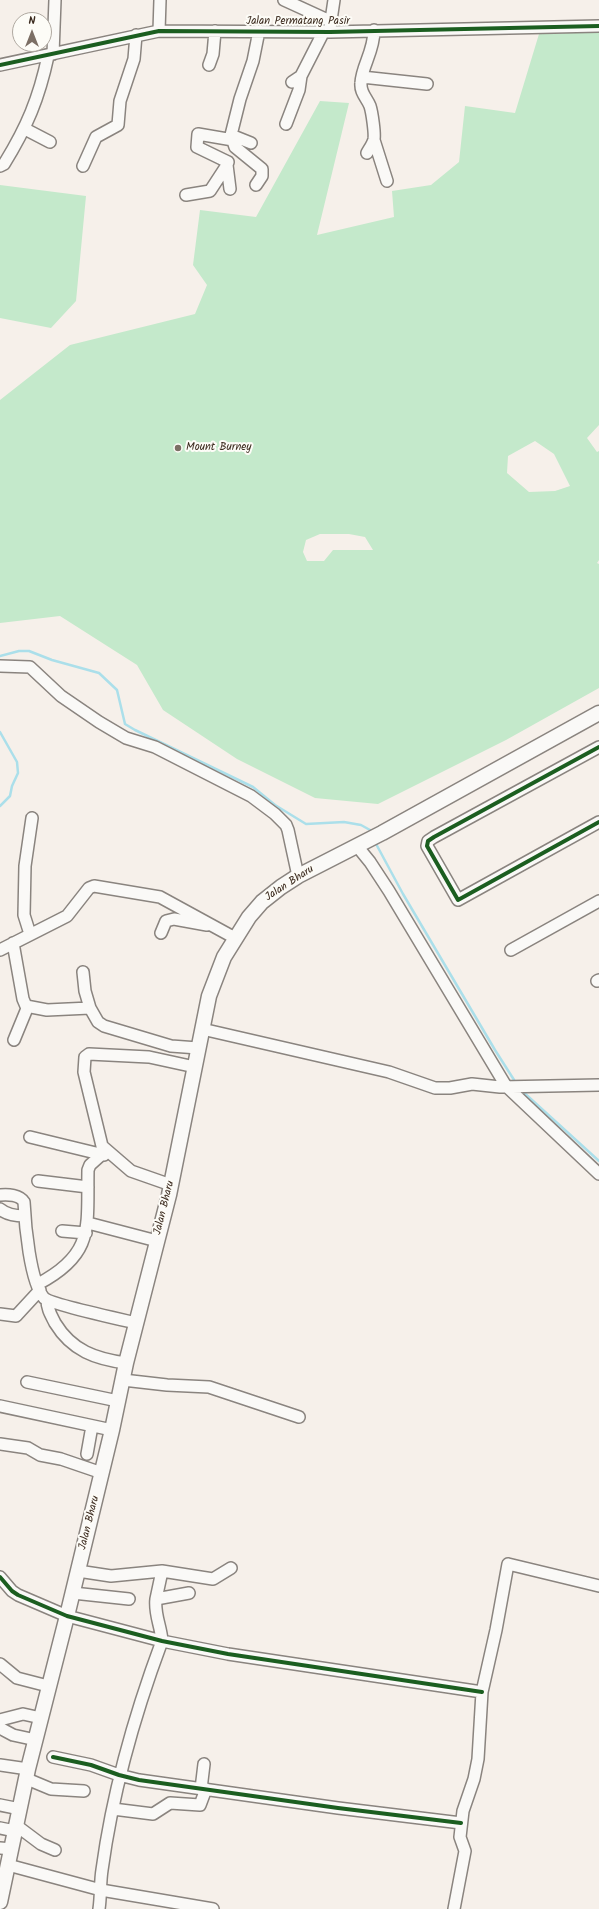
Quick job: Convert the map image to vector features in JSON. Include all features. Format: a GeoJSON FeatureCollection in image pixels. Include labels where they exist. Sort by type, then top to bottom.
{"type":"FeatureCollection","features":[{"type":"Feature","properties":{"kind":"main road","name":"Jalan Bharu"},"geometry":{"type":"LineString","coordinates":[[0,1902],[8,1865],[6,1848],[16,1828],[48,1686],[73,1593],[112,1430],[126,1363],[171,1185],[198,1048],[214,979],[235,938],[249,917],[262,902],[298,876],[382,833],[599,713]]}},
{"type":"Feature","properties":{"kind":"street"},"geometry":{"type":"LineString","coordinates":[[0,166],[4,164],[25,129],[36,104],[51,55],[55,0]]}},
{"type":"Feature","properties":{"kind":"street"},"geometry":{"type":"LineString","coordinates":[[159,31],[160,0]]}},
{"type":"Feature","properties":{"kind":"street"},"geometry":{"type":"LineString","coordinates":[[284,0],[328,28]]}},
{"type":"Feature","properties":{"kind":"street"},"geometry":{"type":"LineString","coordinates":[[286,124],[299,90],[296,79],[328,28],[334,0]]}},
{"type":"Feature","properties":{"kind":"street","name":"Jalan Permatang Pasir"},"geometry":{"type":"LineString","coordinates":[[0,66],[159,31],[259,31],[328,28],[374,30],[599,26]]}},
{"type":"Feature","properties":{"kind":"street"},"geometry":{"type":"LineString","coordinates":[[374,30],[372,50],[362,77],[362,92],[370,105],[374,140],[387,181]]}},
{"type":"Feature","properties":{"kind":"street"},"geometry":{"type":"LineString","coordinates":[[209,66],[213,54],[215,31]]}},
{"type":"Feature","properties":{"kind":"street"},"geometry":{"type":"LineString","coordinates":[[230,189],[228,163],[240,98],[253,61],[259,31]]}},
{"type":"Feature","properties":{"kind":"street"},"geometry":{"type":"LineString","coordinates":[[83,166],[96,137],[118,125],[120,101],[134,59],[136,35]]}},
{"type":"Feature","properties":{"kind":"street"},"geometry":{"type":"LineString","coordinates":[[362,77],[427,84]]}},
{"type":"Feature","properties":{"kind":"street"},"geometry":{"type":"LineString","coordinates":[[25,129],[50,142]]}},
{"type":"Feature","properties":{"kind":"street"},"geometry":{"type":"LineString","coordinates":[[228,163],[197,148],[198,134],[251,143]]}},
{"type":"Feature","properties":{"kind":"street"},"geometry":{"type":"LineString","coordinates":[[233,140],[262,169],[262,176],[256,186]]}},
{"type":"Feature","properties":{"kind":"street"},"geometry":{"type":"LineString","coordinates":[[367,153],[374,140]]}},
{"type":"Feature","properties":{"kind":"street"},"geometry":{"type":"LineString","coordinates":[[186,195],[210,191],[228,163]]}},
{"type":"Feature","properties":{"kind":"street"},"geometry":{"type":"LineString","coordinates":[[0,666],[30,667],[61,696],[126,738],[155,747],[251,796],[276,814],[286,825],[298,876]]}},
{"type":"Feature","properties":{"kind":"street"},"geometry":{"type":"LineString","coordinates":[[597,827],[458,900],[427,846],[428,841],[434,837],[599,747]]}},
{"type":"Feature","properties":{"kind":"street"},"geometry":{"type":"LineString","coordinates":[[30,934],[24,915],[25,866],[32,818]]}},
{"type":"Feature","properties":{"kind":"street"},"geometry":{"type":"LineString","coordinates":[[362,843],[370,862],[515,1086],[599,1174]]}},
{"type":"Feature","properties":{"kind":"street"},"geometry":{"type":"LineString","coordinates":[[0,950],[67,916],[88,888],[94,886],[156,896],[235,938]]}},
{"type":"Feature","properties":{"kind":"street"},"geometry":{"type":"LineString","coordinates":[[511,950],[599,901]]}},
{"type":"Feature","properties":{"kind":"street"},"geometry":{"type":"LineString","coordinates":[[161,933],[166,921],[174,919],[203,925],[211,924]]}},
{"type":"Feature","properties":{"kind":"street"},"geometry":{"type":"LineString","coordinates":[[13,943],[24,1004],[47,1010],[90,1008]]}},
{"type":"Feature","properties":{"kind":"street"},"geometry":{"type":"LineString","coordinates":[[83,972],[85,991],[90,1008],[98,1022],[104,1026],[171,1046],[198,1048]]}},
{"type":"Feature","properties":{"kind":"street"},"geometry":{"type":"LineString","coordinates":[[14,1040],[28,1006]]}},
{"type":"Feature","properties":{"kind":"street"},"geometry":{"type":"LineString","coordinates":[[202,1029],[389,1072],[435,1088],[450,1088],[472,1084],[515,1086],[599,1085]]}},
{"type":"Feature","properties":{"kind":"street"},"geometry":{"type":"LineString","coordinates":[[105,1155],[100,1143],[84,1072],[84,1063],[87,1055],[149,1057],[195,1067]]}},
{"type":"Feature","properties":{"kind":"street"},"geometry":{"type":"LineString","coordinates":[[30,1137],[105,1155],[137,1174],[171,1185]]}},
{"type":"Feature","properties":{"kind":"street"},"geometry":{"type":"LineString","coordinates":[[0,1314],[16,1316],[39,1287],[72,1260],[87,1228],[90,1165],[105,1155]]}},
{"type":"Feature","properties":{"kind":"street"},"geometry":{"type":"LineString","coordinates":[[38,1181],[88,1187]]}},
{"type":"Feature","properties":{"kind":"street"},"geometry":{"type":"LineString","coordinates":[[0,1195],[15,1196],[22,1199],[24,1202],[24,1216],[28,1248],[39,1287],[47,1300],[48,1308],[61,1332],[77,1348],[99,1358],[126,1363]]}},
{"type":"Feature","properties":{"kind":"street"},"geometry":{"type":"LineString","coordinates":[[0,1209],[14,1215],[24,1216]]}},
{"type":"Feature","properties":{"kind":"street"},"geometry":{"type":"LineString","coordinates":[[62,1231],[87,1228],[157,1241]]}},
{"type":"Feature","properties":{"kind":"street"},"geometry":{"type":"LineString","coordinates":[[47,1300],[63,1306],[136,1323]]}},
{"type":"Feature","properties":{"kind":"street"},"geometry":{"type":"LineString","coordinates":[[123,1380],[167,1385],[209,1387],[299,1417]]}},
{"type":"Feature","properties":{"kind":"street"},"geometry":{"type":"LineString","coordinates":[[27,1382],[118,1401]]}},
{"type":"Feature","properties":{"kind":"street"},"geometry":{"type":"LineString","coordinates":[[0,1406],[112,1430]]}},
{"type":"Feature","properties":{"kind":"street"},"geometry":{"type":"LineString","coordinates":[[87,1454],[92,1426]]}},
{"type":"Feature","properties":{"kind":"street"},"geometry":{"type":"LineString","coordinates":[[0,1444],[28,1448],[40,1455],[61,1459],[102,1473]]}},
{"type":"Feature","properties":{"kind":"street"},"geometry":{"type":"LineString","coordinates":[[454,1909],[465,1852],[460,1837],[461,1823],[468,1792],[474,1779],[478,1759],[482,1692],[508,1564],[599,1586]]}},
{"type":"Feature","properties":{"kind":"street"},"geometry":{"type":"LineString","coordinates":[[78,1571],[111,1576],[162,1571],[213,1579],[231,1568]]}},
{"type":"Feature","properties":{"kind":"street"},"geometry":{"type":"LineString","coordinates":[[99,1909],[102,1870],[119,1775],[133,1721],[162,1641],[161,1630],[155,1611],[162,1571]]}},
{"type":"Feature","properties":{"kind":"street"},"geometry":{"type":"LineString","coordinates":[[0,1577],[12,1591],[18,1595],[67,1616],[162,1641],[228,1654],[482,1692]]}},
{"type":"Feature","properties":{"kind":"street"},"geometry":{"type":"LineString","coordinates":[[73,1593],[129,1599]]}},
{"type":"Feature","properties":{"kind":"street"},"geometry":{"type":"LineString","coordinates":[[156,1599],[189,1593]]}},
{"type":"Feature","properties":{"kind":"street"},"geometry":{"type":"LineString","coordinates":[[0,1664],[17,1678],[48,1686]]}},
{"type":"Feature","properties":{"kind":"street"},"geometry":{"type":"LineString","coordinates":[[0,1720],[23,1714],[41,1718]]}},
{"type":"Feature","properties":{"kind":"street"},"geometry":{"type":"LineString","coordinates":[[0,1728],[13,1735],[36,1740]]}},
{"type":"Feature","properties":{"kind":"street"},"geometry":{"type":"LineString","coordinates":[[53,1757],[91,1765],[119,1775],[204,1789],[338,1808],[461,1823]]}},
{"type":"Feature","properties":{"kind":"street"},"geometry":{"type":"LineString","coordinates":[[113,1809],[153,1814],[160,1811],[170,1803],[200,1805],[204,1789],[204,1764]]}},
{"type":"Feature","properties":{"kind":"street"},"geometry":{"type":"LineString","coordinates":[[0,1765],[27,1774],[51,1789],[84,1791]]}},
{"type":"Feature","properties":{"kind":"street"},"geometry":{"type":"LineString","coordinates":[[0,1805],[20,1809]]}},
{"type":"Feature","properties":{"kind":"street"},"geometry":{"type":"LineString","coordinates":[[0,1828],[16,1828],[55,1850]]}},
{"type":"Feature","properties":{"kind":"street"},"geometry":{"type":"LineString","coordinates":[[8,1865],[101,1890],[213,1909]]}},
{"type":"Feature","properties":{"kind":"green space"},"geometry":{"type":"Polygon","coordinates":[[[599,32],[599,425],[587,438],[597,452],[599,451],[599,560],[597,563],[599,564],[599,688],[506,740],[378,804],[315,798],[237,759],[163,710],[137,665],[60,616],[0,623],[0,400],[70,345],[195,314],[207,285],[193,265],[200,210],[256,217],[320,101],[349,103],[317,235],[394,217],[392,191],[431,185],[459,162],[465,106],[515,113],[539,34],[599,32]],[[535,441],[508,456],[507,473],[529,492],[555,491],[570,486],[554,454],[535,441]],[[320,534],[306,540],[303,552],[307,561],[324,561],[333,550],[373,550],[365,537],[349,534],[320,534]]]}},
{"type":"Feature","properties":{"kind":"green space"},"geometry":{"type":"Polygon","coordinates":[[[0,185],[86,196],[76,301],[51,328],[0,318],[0,185]]]}},
{"type":"Feature","properties":{"kind":"waterway"},"geometry":{"type":"LineString","coordinates":[[0,656],[19,651],[29,651],[52,660],[99,673],[117,690],[125,724],[135,730],[253,787],[275,805],[306,824],[344,822],[361,825],[370,830],[372,834]]}},
{"type":"Feature","properties":{"kind":"waterway"},"geometry":{"type":"LineString","coordinates":[[0,732],[17,762],[18,773],[12,786],[10,796],[0,806]]}},
{"type":"Feature","properties":{"kind":"waterway"},"geometry":{"type":"LineString","coordinates":[[375,842],[403,894],[516,1083]]}},
{"type":"Feature","properties":{"kind":"waterway"},"geometry":{"type":"LineString","coordinates":[[521,1090],[599,1161]]}},
{"type":"Feature","properties":{"kind":"cycle path"},"geometry":{"type":"LineString","coordinates":[[0,65],[159,31],[330,32],[599,26]]}},
{"type":"Feature","properties":{"kind":"cycle path"},"geometry":{"type":"LineString","coordinates":[[599,747],[434,837],[428,841],[427,846],[458,900],[599,822]]}},
{"type":"Feature","properties":{"kind":"cycle path"},"geometry":{"type":"LineString","coordinates":[[0,1577],[12,1591],[18,1595],[67,1616],[162,1641],[228,1654],[482,1692]]}},
{"type":"Feature","properties":{"kind":"cycle path"},"geometry":{"type":"LineString","coordinates":[[53,1757],[91,1765],[139,1780],[338,1808],[461,1823]]}},
{"type":"Feature","properties":{"kind":"place","name":"Mount Burney"},"geometry":{"type":"Point","coordinates":[178,448]}}]}
